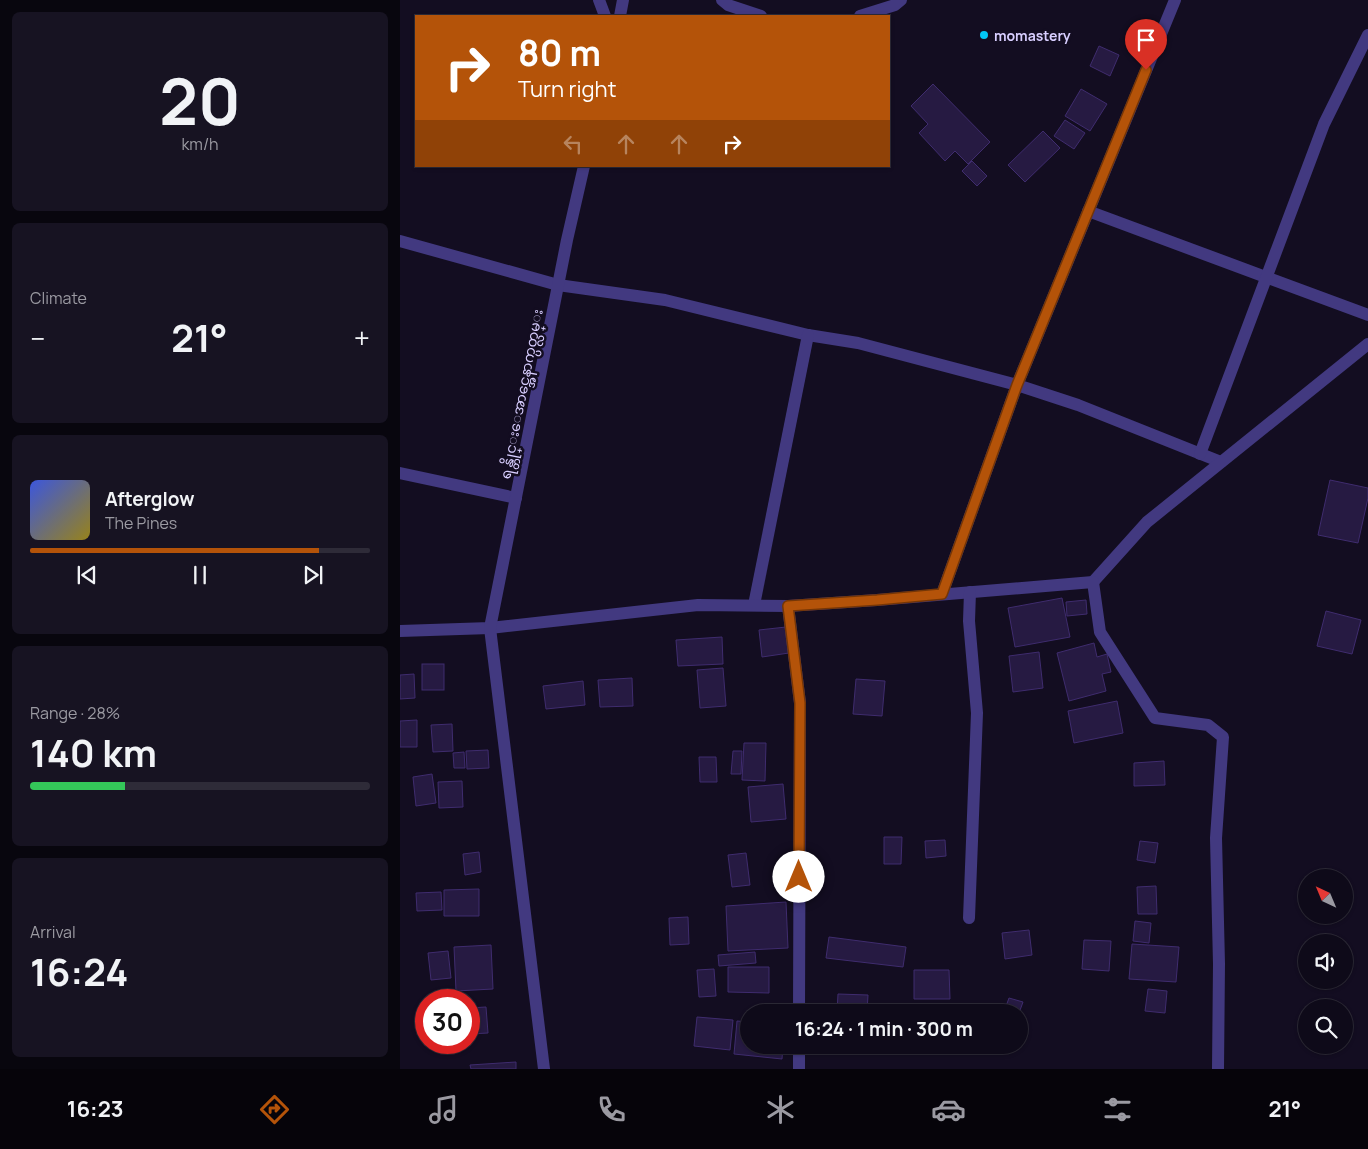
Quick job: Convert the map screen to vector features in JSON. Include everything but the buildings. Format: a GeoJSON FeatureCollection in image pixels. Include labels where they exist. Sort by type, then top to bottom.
{"type":"FeatureCollection","features":[{"type":"Feature","properties":{"kind":"street"},"geometry":{"type":"LineString","coordinates":[[599,0],[605,15]]}},
{"type":"Feature","properties":{"kind":"street"},"geometry":{"type":"LineString","coordinates":[[620,15],[623,0]]}},
{"type":"Feature","properties":{"kind":"street"},"geometry":{"type":"LineString","coordinates":[[722,0],[728,5],[757,15]]}},
{"type":"Feature","properties":{"kind":"street"},"geometry":{"type":"LineString","coordinates":[[863,15],[895,5],[901,0]]}},
{"type":"Feature","properties":{"kind":"street"},"geometry":{"type":"LineString","coordinates":[[942,594],[1017,385],[1175,0]]}},
{"type":"Feature","properties":{"kind":"street"},"geometry":{"type":"LineString","coordinates":[[1200,454],[1324,124],[1368,35]]}},
{"type":"Feature","properties":{"kind":"street","name":"ရန္တိုင္းေအာင္အေနာက္ပတ္လမ္း"},"geometry":{"type":"LineString","coordinates":[[544,1069],[490,628],[566,240],[584,167]]}},
{"type":"Feature","properties":{"kind":"street"},"geometry":{"type":"LineString","coordinates":[[1088,210],[1368,315]]}},
{"type":"Feature","properties":{"kind":"street"},"geometry":{"type":"LineString","coordinates":[[400,241],[558,285],[665,300],[808,335],[858,343],[1017,385],[1078,405],[1221,462]]}},
{"type":"Feature","properties":{"kind":"street"},"geometry":{"type":"LineString","coordinates":[[754,605],[808,335]]}},
{"type":"Feature","properties":{"kind":"street"},"geometry":{"type":"LineString","coordinates":[[400,631],[490,628],[698,605],[788,606],[1093,582],[1147,522],[1368,344]]}},
{"type":"Feature","properties":{"kind":"street"},"geometry":{"type":"LineString","coordinates":[[400,473],[516,498]]}},
{"type":"Feature","properties":{"kind":"street"},"geometry":{"type":"LineString","coordinates":[[1093,582],[1100,632],[1155,718],[1208,725],[1223,737],[1216,838],[1219,964],[1218,1069]]}},
{"type":"Feature","properties":{"kind":"street"},"geometry":{"type":"LineString","coordinates":[[969,918],[977,713],[970,621],[970,592]]}},
{"type":"Feature","properties":{"kind":"street"},"geometry":{"type":"LineString","coordinates":[[788,606],[800,703],[799,1004]]}},
{"type":"Feature","properties":{"kind":"street"},"geometry":{"type":"LineString","coordinates":[[799,1054],[799,1069]]}},
{"type":"Feature","properties":{"kind":"place","name":"momastery"},"geometry":{"type":"Point","coordinates":[984,35]}},
{"type":"Feature","properties":{"kind":"route"},"geometry":{"type":"LineString","coordinates":[[799,877],[800,703],[788,606],[942,594],[1017,385],[1146,70]]}}]}
